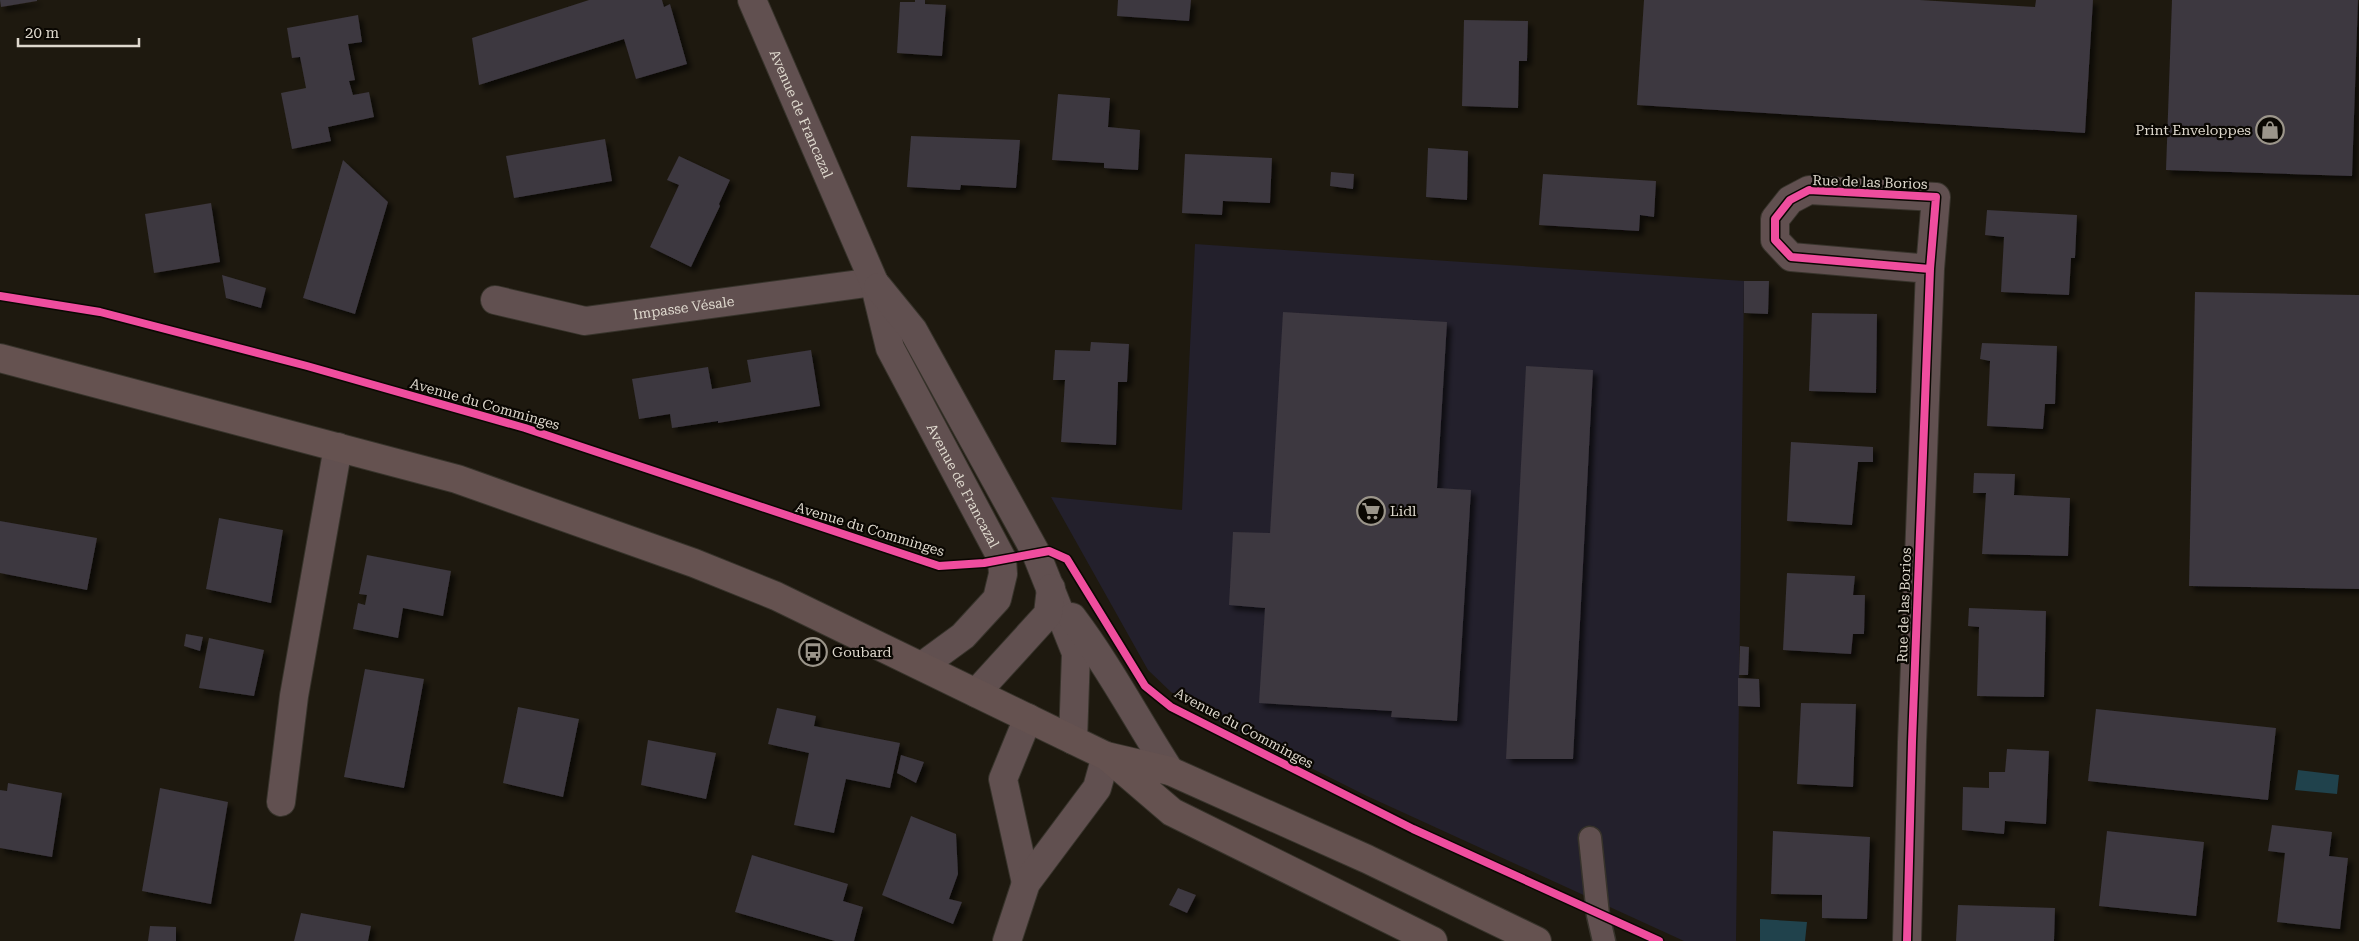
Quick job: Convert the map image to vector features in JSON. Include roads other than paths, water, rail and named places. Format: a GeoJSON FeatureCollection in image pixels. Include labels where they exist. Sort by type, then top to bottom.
{"type":"FeatureCollection","features":[{"type":"Feature","properties":{"kind":"main road"},"geometry":{"type":"LineString","coordinates":[[0,358],[457,480],[644,544],[776,596],[1106,756],[1170,771],[1367,859],[1537,941]]}},
{"type":"Feature","properties":{"kind":"main road"},"geometry":{"type":"LineString","coordinates":[[1106,756],[1172,812],[1433,941]]}},
{"type":"Feature","properties":{"kind":"street","name":"Avenue de Francazal"},"geometry":{"type":"LineString","coordinates":[[752,0],[874,282],[890,348],[1002,559],[1003,574],[997,599],[963,636],[922,666]]}},
{"type":"Feature","properties":{"kind":"street","name":"Rue de las Borios"},"geometry":{"type":"LineString","coordinates":[[1907,941],[1912,742],[1930,269],[1936,197],[1809,190],[1790,200],[1775,219],[1775,240],[1791,257],[1930,269]]}},
{"type":"Feature","properties":{"kind":"street","name":"Avenue de Francazal"},"geometry":{"type":"LineString","coordinates":[[874,282],[913,330],[1036,553],[1076,653],[1073,740]]}},
{"type":"Feature","properties":{"kind":"street","name":"Impasse Vésale"},"geometry":{"type":"LineString","coordinates":[[495,300],[585,321],[874,282]]}},
{"type":"Feature","properties":{"kind":"street"},"geometry":{"type":"LineString","coordinates":[[281,802],[294,696],[338,447]]}},
{"type":"Feature","properties":{"kind":"street","name":"Avenue de Francazal"},"geometry":{"type":"LineString","coordinates":[[976,693],[1048,614],[1051,588]]}},
{"type":"Feature","properties":{"kind":"street","name":"Avenue de Francazal"},"geometry":{"type":"LineString","coordinates":[[1051,588],[1102,657],[1138,721],[1170,771]]}},
{"type":"Feature","properties":{"kind":"street"},"geometry":{"type":"LineString","coordinates":[[1026,883],[1004,779],[1028,718]]}},
{"type":"Feature","properties":{"kind":"street"},"geometry":{"type":"LineString","coordinates":[[1007,941],[1026,883],[1097,788],[1106,756]]}},
{"type":"Feature","properties":{"kind":"lane"},"geometry":{"type":"LineString","coordinates":[[1590,838],[1598,915],[1604,941]]}},
{"type":"Feature","properties":{"kind":"water"},"geometry":{"type":"Polygon","coordinates":[[[2298,770],[2339,775],[2337,794],[2295,790],[2298,770]]]}},
{"type":"Feature","properties":{"kind":"water"},"geometry":{"type":"Polygon","coordinates":[[[1760,919],[1807,922],[1805,941],[1760,941],[1760,919]]]}},
{"type":"Feature","properties":{"kind":"place","name":"Print Enveloppes"},"geometry":{"type":"Point","coordinates":[2270,130]}},
{"type":"Feature","properties":{"kind":"place","name":"Lidl"},"geometry":{"type":"Point","coordinates":[1371,511]}},
{"type":"Feature","properties":{"kind":"place","name":"Goubard"},"geometry":{"type":"Point","coordinates":[813,652]}}]}
